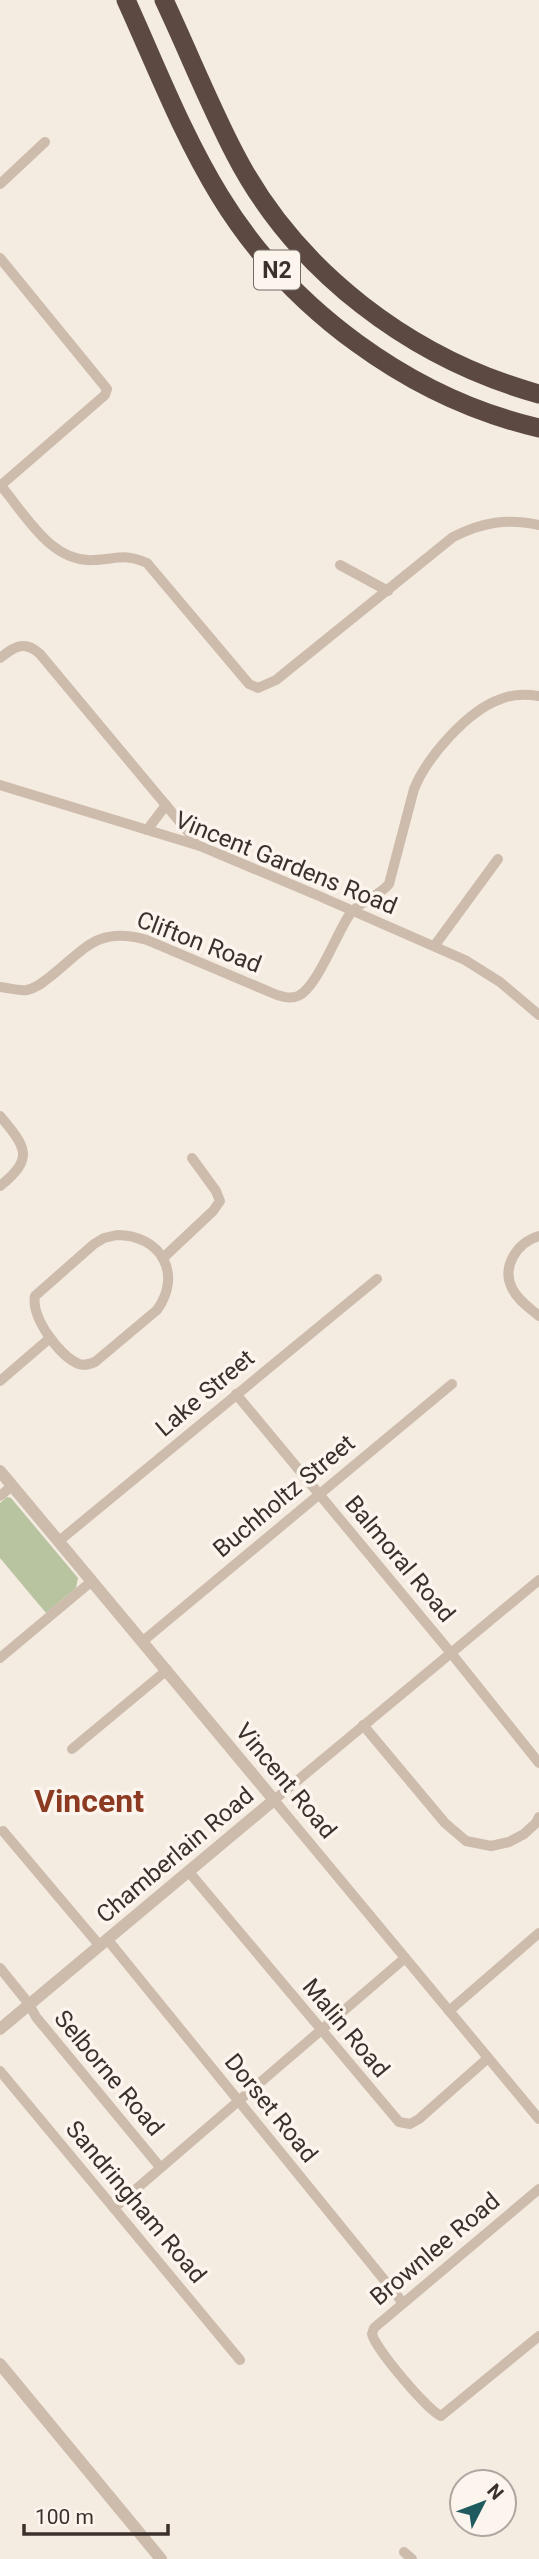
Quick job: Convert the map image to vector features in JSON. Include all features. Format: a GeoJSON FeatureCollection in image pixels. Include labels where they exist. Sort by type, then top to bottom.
{"type":"FeatureCollection","features":[{"type":"Feature","properties":{"kind":"highway","name":"N2"},"geometry":{"type":"LineString","coordinates":[[126,0],[187,138],[220,197],[248,237],[287,282],[338,328],[394,368],[457,401],[539,428]]}},
{"type":"Feature","properties":{"kind":"highway","name":"N2"},"geometry":{"type":"LineString","coordinates":[[164,0],[236,156],[280,225],[312,260],[354,299],[393,328],[468,370],[539,394]]}},
{"type":"Feature","properties":{"kind":"highway"},"geometry":{"type":"LineString","coordinates":[[177,0],[280,225]]}},
{"type":"Feature","properties":{"kind":"street"},"geometry":{"type":"LineString","coordinates":[[0,184],[45,142]]}},
{"type":"Feature","properties":{"kind":"street"},"geometry":{"type":"LineString","coordinates":[[0,258],[107,389],[105,395],[0,486],[50,545],[64,555],[94,561],[126,556],[147,563],[249,684],[258,688],[276,680],[442,545],[464,531],[500,520],[539,525]]}},
{"type":"Feature","properties":{"kind":"street"},"geometry":{"type":"LineString","coordinates":[[340,565],[388,591]]}},
{"type":"Feature","properties":{"kind":"street"},"geometry":{"type":"LineString","coordinates":[[0,658],[16,646],[28,645],[34,649],[200,846]]}},
{"type":"Feature","properties":{"kind":"street"},"geometry":{"type":"LineString","coordinates":[[352,911],[381,894],[389,884],[414,789],[420,774],[432,757],[448,739],[485,707],[499,699],[539,696]]}},
{"type":"Feature","properties":{"kind":"street","name":"Vincent Gardens Road"},"geometry":{"type":"LineString","coordinates":[[0,785],[200,846],[435,945],[485,971],[539,1015]]}},
{"type":"Feature","properties":{"kind":"street"},"geometry":{"type":"LineString","coordinates":[[147,830],[166,805]]}},
{"type":"Feature","properties":{"kind":"street"},"geometry":{"type":"LineString","coordinates":[[435,945],[498,859]]}},
{"type":"Feature","properties":{"kind":"street","name":"Clifton Road"},"geometry":{"type":"LineString","coordinates":[[0,987],[25,990],[37,987],[92,943],[114,934],[128,934],[288,998],[297,996],[311,984],[352,911]]}},
{"type":"Feature","properties":{"kind":"street"},"geometry":{"type":"LineString","coordinates":[[0,1116],[16,1136],[25,1155],[15,1174],[0,1186]]}},
{"type":"Feature","properties":{"kind":"street"},"geometry":{"type":"LineString","coordinates":[[163,1258],[220,1201],[216,1191],[192,1158]]}},
{"type":"Feature","properties":{"kind":"street"},"geometry":{"type":"LineString","coordinates":[[128,1235],[141,1238],[163,1258],[170,1286],[165,1300],[158,1310],[95,1362],[86,1366],[78,1364],[50,1338],[37,1317],[33,1305],[35,1296],[94,1244],[104,1238],[128,1235]]}},
{"type":"Feature","properties":{"kind":"street"},"geometry":{"type":"LineString","coordinates":[[539,1236],[531,1238],[517,1251],[511,1262],[509,1279],[515,1294],[539,1316]]}},
{"type":"Feature","properties":{"kind":"street","name":"Lake Street"},"geometry":{"type":"LineString","coordinates":[[60,1541],[377,1279]]}},
{"type":"Feature","properties":{"kind":"street"},"geometry":{"type":"LineString","coordinates":[[0,1381],[50,1338]]}},
{"type":"Feature","properties":{"kind":"street","name":"Buchholtz Street"},"geometry":{"type":"LineString","coordinates":[[142,1641],[452,1384]]}},
{"type":"Feature","properties":{"kind":"street","name":"Balmoral Road"},"geometry":{"type":"LineString","coordinates":[[236,1394],[539,1763]]}},
{"type":"Feature","properties":{"kind":"street","name":"Vincent Road"},"geometry":{"type":"LineString","coordinates":[[0,1471],[539,2119]]}},
{"type":"Feature","properties":{"kind":"street"},"geometry":{"type":"LineString","coordinates":[[0,1496],[12,1486]]}},
{"type":"Feature","properties":{"kind":"street","name":"Chamberlain Road"},"geometry":{"type":"LineString","coordinates":[[0,2029],[539,1580]]}},
{"type":"Feature","properties":{"kind":"street"},"geometry":{"type":"LineString","coordinates":[[0,1658],[92,1581]]}},
{"type":"Feature","properties":{"kind":"street"},"geometry":{"type":"LineString","coordinates":[[72,1749],[167,1670]]}},
{"type":"Feature","properties":{"kind":"street"},"geometry":{"type":"LineString","coordinates":[[363,1726],[445,1823],[466,1841],[491,1846],[509,1842],[524,1834],[539,1817]]}},
{"type":"Feature","properties":{"kind":"street","name":"Dorset Road"},"geometry":{"type":"LineString","coordinates":[[3,1831],[103,1942],[239,2102],[402,2303]]}},
{"type":"Feature","properties":{"kind":"street","name":"Malin Road"},"geometry":{"type":"LineString","coordinates":[[189,1872],[392,2115],[404,2124],[419,2119],[488,2058]]}},
{"type":"Feature","properties":{"kind":"street"},"geometry":{"type":"LineString","coordinates":[[449,2011],[539,1933]]}},
{"type":"Feature","properties":{"kind":"street"},"geometry":{"type":"LineString","coordinates":[[114,2208],[405,1958]]}},
{"type":"Feature","properties":{"kind":"street","name":"Selborne Road"},"geometry":{"type":"LineString","coordinates":[[0,1968],[36,2017],[160,2167]]}},
{"type":"Feature","properties":{"kind":"street","name":"Sandringham Road"},"geometry":{"type":"LineString","coordinates":[[0,2071],[240,2360]]}},
{"type":"Feature","properties":{"kind":"street","name":"Brownlee Road"},"geometry":{"type":"LineString","coordinates":[[539,2189],[374,2328],[373,2339],[429,2407],[438,2415],[445,2415],[539,2336]]}},
{"type":"Feature","properties":{"kind":"street"},"geometry":{"type":"LineString","coordinates":[[0,2364],[161,2559]]}},
{"type":"Feature","properties":{"kind":"green space"},"geometry":{"type":"Polygon","coordinates":[[[7,1497],[11,1498],[78,1578],[76,1588],[46,1613],[0,1558],[0,1503],[7,1497]]]}},
{"type":"Feature","properties":{"kind":"district","name":"Vincent"},"geometry":{"type":"Point","coordinates":[89,1801]}}]}
